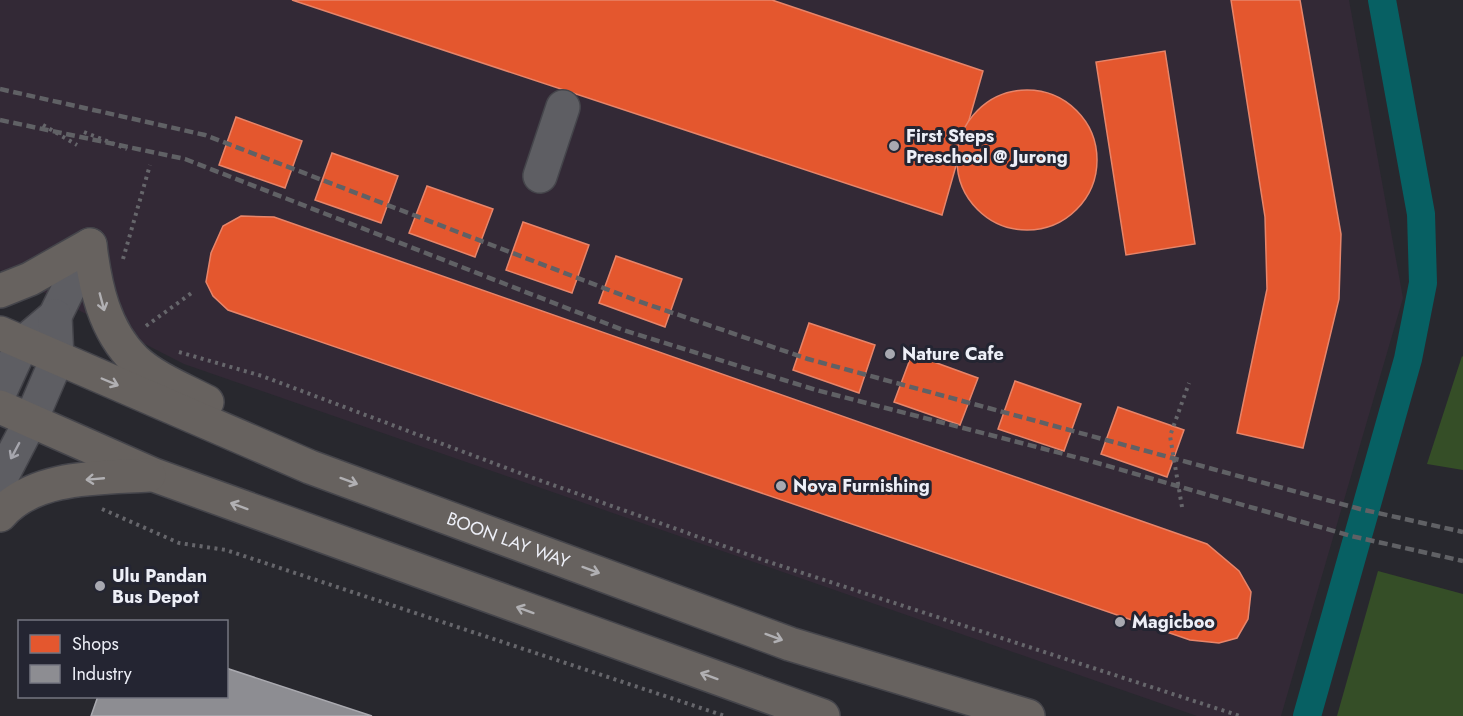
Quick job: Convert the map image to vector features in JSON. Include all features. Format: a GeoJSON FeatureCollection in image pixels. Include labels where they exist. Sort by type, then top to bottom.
{"type":"FeatureCollection","features":[{"type":"Feature","properties":{"kind":"main road"},"geometry":{"type":"LineString","coordinates":[[0,291],[30,279],[90,245],[104,313],[113,335],[135,360],[310,467]]}},
{"type":"Feature","properties":{"kind":"main road","name":"BOON LAY WAY"},"geometry":{"type":"LineString","coordinates":[[11,338],[310,467],[790,644],[1028,716]]}},
{"type":"Feature","properties":{"kind":"main road"},"geometry":{"type":"LineString","coordinates":[[0,407],[154,475],[823,716]]}},
{"type":"Feature","properties":{"kind":"main road"},"geometry":{"type":"LineString","coordinates":[[0,515],[15,500],[68,482],[154,475]]}},
{"type":"Feature","properties":{"kind":"street"},"geometry":{"type":"LineString","coordinates":[[540,176],[563,107]]}},
{"type":"Feature","properties":{"kind":"street"},"geometry":{"type":"LineString","coordinates":[[0,480],[30,422],[57,359],[55,316],[90,245]]}},
{"type":"Feature","properties":{"kind":"street"},"geometry":{"type":"LineString","coordinates":[[0,392],[11,338],[55,316]]}},
{"type":"Feature","properties":{"kind":"path"},"geometry":{"type":"LineString","coordinates":[[43,125],[77,145]]}},
{"type":"Feature","properties":{"kind":"path"},"geometry":{"type":"LineString","coordinates":[[84,132],[128,149]]}},
{"type":"Feature","properties":{"kind":"path"},"geometry":{"type":"LineString","coordinates":[[121,267],[150,165]]}},
{"type":"Feature","properties":{"kind":"path"},"geometry":{"type":"LineString","coordinates":[[145,326],[193,292]]}},
{"type":"Feature","properties":{"kind":"path"},"geometry":{"type":"LineString","coordinates":[[171,350],[262,376],[525,475],[766,561],[1240,716]]}},
{"type":"Feature","properties":{"kind":"path"},"geometry":{"type":"LineString","coordinates":[[1182,507],[1170,436],[1189,383]]}},
{"type":"Feature","properties":{"kind":"path"},"geometry":{"type":"LineString","coordinates":[[122,515],[179,543],[226,550],[725,716]]}},
{"type":"Feature","properties":{"kind":"shaded area"},"geometry":{"type":"Polygon","coordinates":[[[0,0],[1349,0],[1403,298],[1281,716],[1197,716],[184,364],[0,270],[0,0]]]}},
{"type":"Feature","properties":{"kind":"green space"},"geometry":{"type":"Polygon","coordinates":[[[1463,357],[1463,470],[1427,464],[1463,357]]]}},
{"type":"Feature","properties":{"kind":"green space"},"geometry":{"type":"Polygon","coordinates":[[[1378,571],[1463,594],[1463,716],[1337,716],[1378,571]]]}},
{"type":"Feature","properties":{"kind":"building: Shops"},"geometry":{"type":"Polygon","coordinates":[[[292,0],[772,0],[983,71],[942,215],[292,0]]]}},
{"type":"Feature","properties":{"kind":"building: Shops"},"geometry":{"type":"Polygon","coordinates":[[[1231,0],[1300,0],[1341,234],[1339,299],[1303,448],[1237,433],[1267,289],[1265,217],[1231,0]]]}},
{"type":"Feature","properties":{"kind":"building: Shops"},"geometry":{"type":"Polygon","coordinates":[[[1165,51],[1195,244],[1126,255],[1096,62],[1165,51]]]}},
{"type":"Feature","properties":{"kind":"building: Shops"},"geometry":{"type":"Polygon","coordinates":[[[1027,90],[1054,95],[1077,110],[1092,133],[1097,160],[1092,187],[1077,210],[1054,225],[1027,230],[1000,225],[977,210],[962,187],[957,160],[962,133],[977,110],[1000,95],[1027,90]]]}},
{"type":"Feature","properties":{"kind":"building: Shops"},"geometry":{"type":"Polygon","coordinates":[[[236,117],[302,141],[285,188],[219,165],[236,117]]]}},
{"type":"Feature","properties":{"kind":"building: Shops"},"geometry":{"type":"Polygon","coordinates":[[[332,153],[398,176],[381,223],[315,200],[332,153]]]}},
{"type":"Feature","properties":{"kind":"building: Shops"},"geometry":{"type":"Polygon","coordinates":[[[427,186],[493,209],[475,257],[409,233],[427,186]]]}},
{"type":"Feature","properties":{"kind":"building: Shops"},"geometry":{"type":"Polygon","coordinates":[[[241,216],[274,217],[1207,544],[1239,571],[1251,592],[1248,619],[1237,638],[1219,643],[1190,640],[228,310],[213,296],[206,282],[211,253],[223,226],[241,216]]]}},
{"type":"Feature","properties":{"kind":"building: Shops"},"geometry":{"type":"Polygon","coordinates":[[[523,222],[589,245],[572,293],[506,270],[523,222]]]}},
{"type":"Feature","properties":{"kind":"building: Shops"},"geometry":{"type":"Polygon","coordinates":[[[616,256],[682,279],[665,327],[599,303],[616,256]]]}},
{"type":"Feature","properties":{"kind":"building: Shops"},"geometry":{"type":"Polygon","coordinates":[[[809,323],[875,345],[859,393],[793,370],[809,323]]]}},
{"type":"Feature","properties":{"kind":"building: Shops"},"geometry":{"type":"Polygon","coordinates":[[[912,354],[978,378],[960,425],[894,402],[912,354]]]}},
{"type":"Feature","properties":{"kind":"building: Shops"},"geometry":{"type":"Polygon","coordinates":[[[1015,381],[1081,404],[1064,451],[998,429],[1015,381]]]}},
{"type":"Feature","properties":{"kind":"building: Shops"},"geometry":{"type":"Polygon","coordinates":[[[1118,407],[1184,430],[1167,477],[1101,454],[1118,407]]]}},
{"type":"Feature","properties":{"kind":"building: Industry"},"geometry":{"type":"Polygon","coordinates":[[[228,669],[372,716],[91,716],[97,698],[228,698],[228,669]]]}},
{"type":"Feature","properties":{"kind":"waterway"},"geometry":{"type":"LineString","coordinates":[[1307,716],[1408,359],[1423,283],[1421,214],[1382,0]]}},
{"type":"Feature","properties":{"kind":"railway"},"geometry":{"type":"LineString","coordinates":[[0,89],[205,135],[635,300],[808,359],[1360,509],[1463,532]]}},
{"type":"Feature","properties":{"kind":"railway"},"geometry":{"type":"LineString","coordinates":[[0,120],[185,159],[623,330],[816,390],[1087,460],[1351,536],[1463,561]]}},
{"type":"Feature","properties":{"kind":"place","name":"First Steps Preschool @ Jurong"},"geometry":{"type":"Point","coordinates":[894,146]}},
{"type":"Feature","properties":{"kind":"place","name":"Nature Cafe"},"geometry":{"type":"Point","coordinates":[890,354]}},
{"type":"Feature","properties":{"kind":"place","name":"Nova Furnishing"},"geometry":{"type":"Point","coordinates":[781,486]}},
{"type":"Feature","properties":{"kind":"place","name":"Ulu Pandan Bus Depot"},"geometry":{"type":"Point","coordinates":[100,586]}},
{"type":"Feature","properties":{"kind":"place","name":"Magicboo"},"geometry":{"type":"Point","coordinates":[1120,622]}}]}
